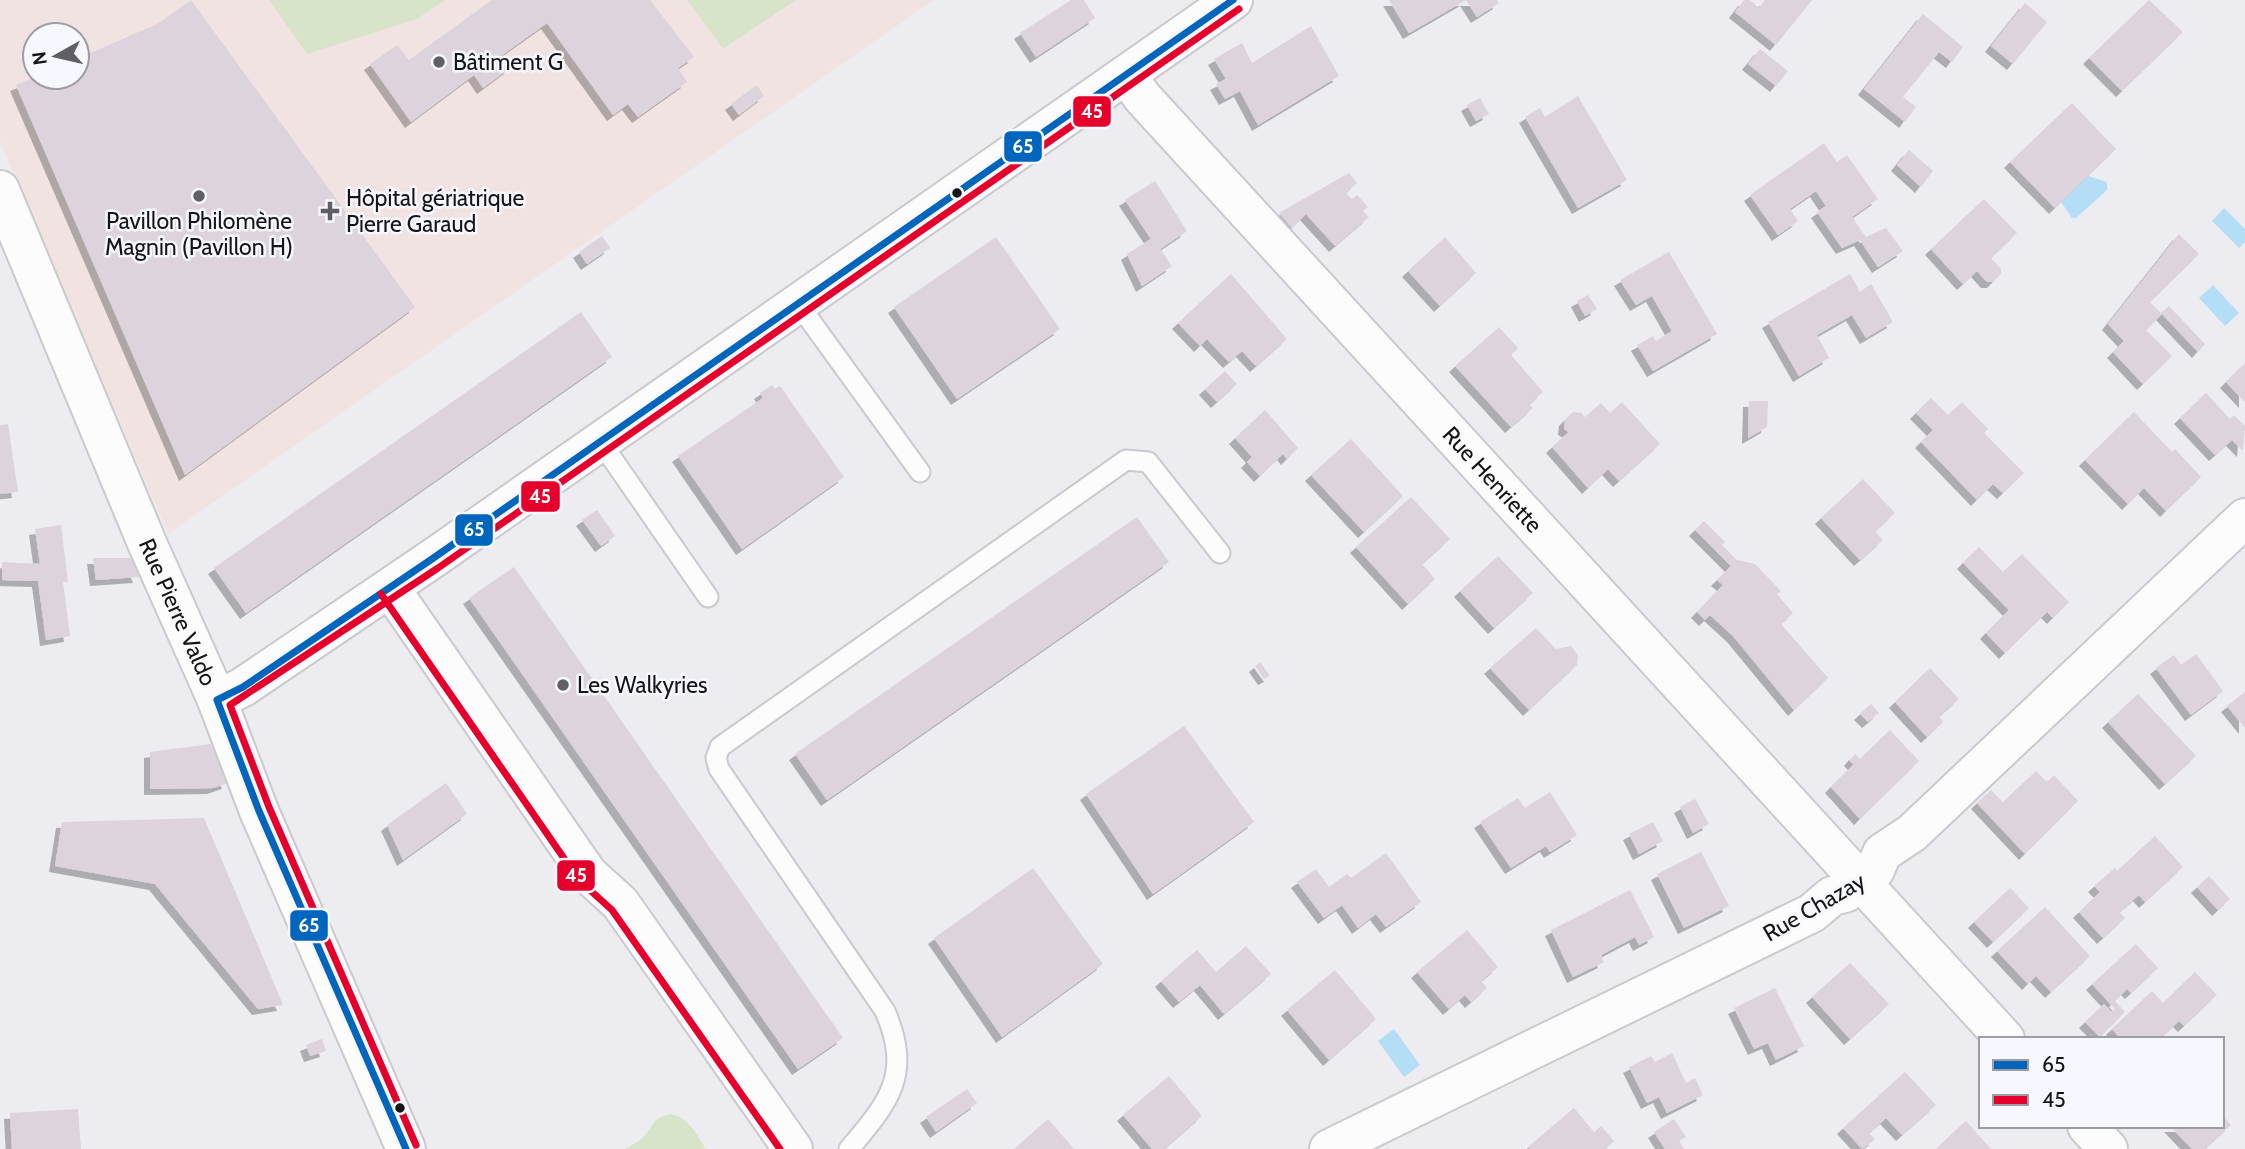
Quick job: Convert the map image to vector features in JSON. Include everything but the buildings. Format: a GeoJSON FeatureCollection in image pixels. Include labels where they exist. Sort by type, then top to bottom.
{"type":"FeatureCollection","features":[{"type":"Feature","properties":{"kind":"street"},"geometry":{"type":"LineString","coordinates":[[217,700],[243,687],[390,588],[1233,0]]}},
{"type":"Feature","properties":{"kind":"street","name":"Rue Henriette"},"geometry":{"type":"LineString","coordinates":[[1126,75],[1170,128],[2003,1037]]}},
{"type":"Feature","properties":{"kind":"street","name":"Rue Pierre Valdo"},"geometry":{"type":"LineString","coordinates":[[0,190],[147,543],[217,700],[258,811],[406,1149]]}},
{"type":"Feature","properties":{"kind":"street","name":"Rue Chazay"},"geometry":{"type":"LineString","coordinates":[[1329,1149],[1812,914],[1832,896],[1845,893],[1875,870],[1882,853],[1912,833],[2245,518]]}},
{"type":"Feature","properties":{"kind":"street"},"geometry":{"type":"LineString","coordinates":[[390,588],[588,874],[620,903],[793,1149]]}},
{"type":"Feature","properties":{"kind":"street"},"geometry":{"type":"LineString","coordinates":[[2089,1128],[2108,1149]]}},
{"type":"Feature","properties":{"kind":"lane"},"geometry":{"type":"LineString","coordinates":[[799,305],[920,472]]}},
{"type":"Feature","properties":{"kind":"lane"},"geometry":{"type":"LineString","coordinates":[[600,441],[708,597]]}},
{"type":"Feature","properties":{"kind":"lane"},"geometry":{"type":"LineString","coordinates":[[849,1149],[887,1100],[899,1067],[897,1039],[885,1011],[719,769],[716,758],[720,747],[1126,460],[1148,461],[1220,553]]}},
{"type":"Feature","properties":{"kind":"shaded area","name":"Hôpital gériatrique Pierre Garaud"},"geometry":{"type":"Polygon","coordinates":[[[0,0],[934,0],[168,534],[0,142],[0,0]]]}},
{"type":"Feature","properties":{"kind":"green space"},"geometry":{"type":"Polygon","coordinates":[[[269,0],[445,0],[417,19],[307,54],[269,0]]]}},
{"type":"Feature","properties":{"kind":"green space"},"geometry":{"type":"Polygon","coordinates":[[[687,0],[796,0],[723,49],[687,0]]]}},
{"type":"Feature","properties":{"kind":"green space"},"geometry":{"type":"Polygon","coordinates":[[[671,1114],[688,1123],[706,1149],[625,1149],[643,1137],[658,1119],[671,1114]]]}},
{"type":"Feature","properties":{"kind":"water"},"geometry":{"type":"Polygon","coordinates":[[[2088,176],[2107,182],[2107,190],[2076,218],[2072,218],[2061,202],[2088,176]]]}},
{"type":"Feature","properties":{"kind":"water"},"geometry":{"type":"Polygon","coordinates":[[[2224,208],[2245,229],[2245,242],[2239,248],[2212,221],[2224,208]]]}},
{"type":"Feature","properties":{"kind":"water"},"geometry":{"type":"Polygon","coordinates":[[[2213,285],[2239,313],[2225,326],[2199,298],[2213,285]]]}},
{"type":"Feature","properties":{"kind":"water"},"geometry":{"type":"Polygon","coordinates":[[[1394,1029],[1420,1065],[1404,1077],[1378,1041],[1394,1029]]]}},
{"type":"Feature","properties":{"kind":"transit line","name":"65"},"geometry":{"type":"LineString","coordinates":[[217,700],[243,687],[432,559],[1233,0]]}},
{"type":"Feature","properties":{"kind":"transit line","name":"45"},"geometry":{"type":"LineString","coordinates":[[416,1145],[269,807],[230,705],[438,568],[1239,9]]}},
{"type":"Feature","properties":{"kind":"transit line","name":"45"},"geometry":{"type":"LineString","coordinates":[[381,594],[579,880],[612,910],[780,1149]]}},
{"type":"Feature","properties":{"kind":"transit line","name":"65"},"geometry":{"type":"LineString","coordinates":[[217,700],[259,811],[406,1149]]}},
{"type":"Feature","properties":{"kind":"place","name":"Bâtiment G"},"geometry":{"type":"Point","coordinates":[439,62]}},
{"type":"Feature","properties":{"kind":"place","name":"Pavillon Philomène Magnin (Pavillon H)"},"geometry":{"type":"Point","coordinates":[199,196]}},
{"type":"Feature","properties":{"kind":"place","name":"Hôpital gériatrique Pierre Garaud"},"geometry":{"type":"Point","coordinates":[330,211]}},
{"type":"Feature","properties":{"kind":"place","name":"Les Walkyries"},"geometry":{"type":"Point","coordinates":[563,685]}}]}
